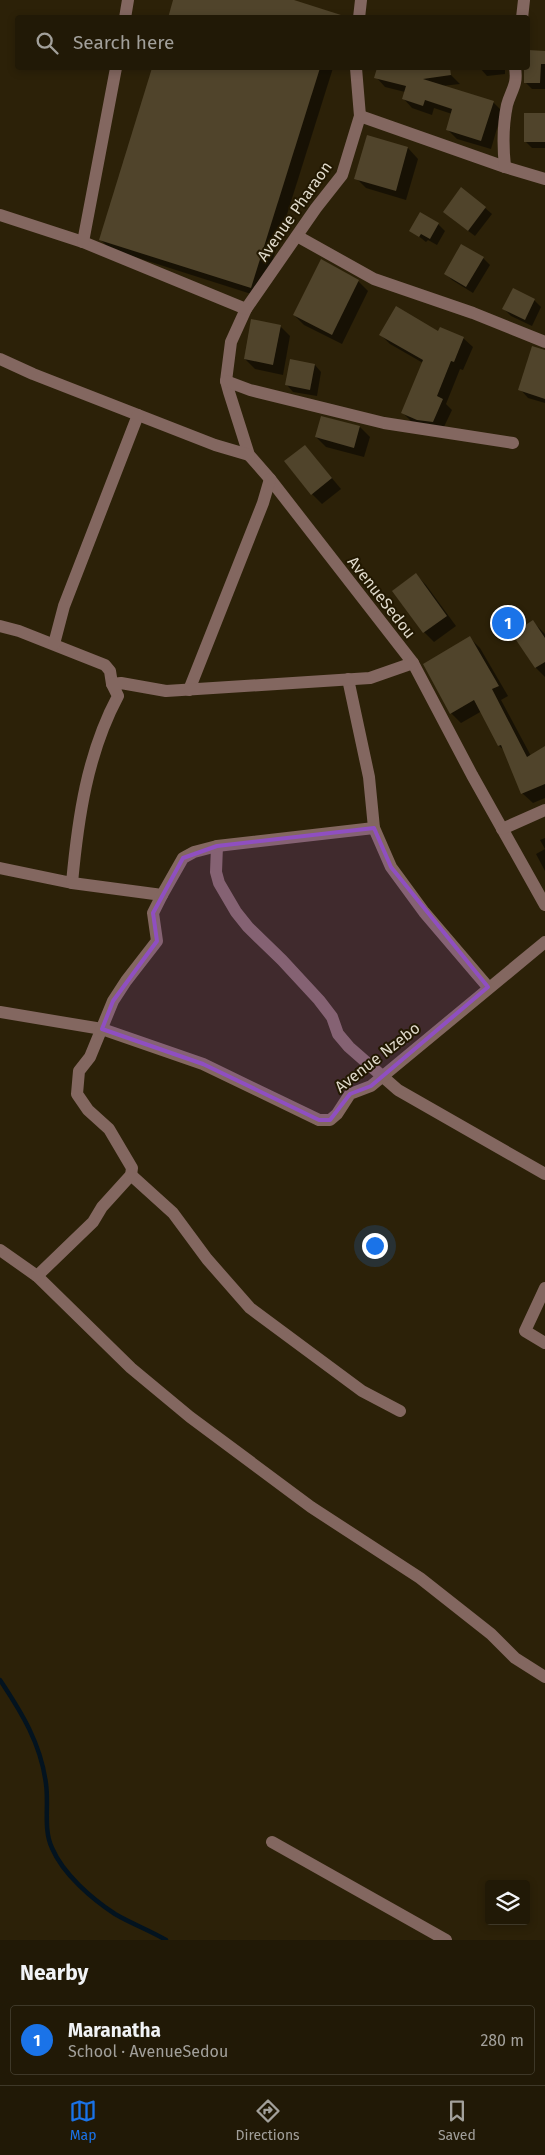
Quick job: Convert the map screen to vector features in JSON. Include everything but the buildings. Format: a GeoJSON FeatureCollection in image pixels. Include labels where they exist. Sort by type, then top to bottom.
{"type":"FeatureCollection","features":[{"type":"Feature","properties":{"kind":"street"},"geometry":{"type":"LineString","coordinates":[[126,15],[128,0]]}},
{"type":"Feature","properties":{"kind":"street"},"geometry":{"type":"LineString","coordinates":[[359,15],[361,0]]}},
{"type":"Feature","properties":{"kind":"street"},"geometry":{"type":"LineString","coordinates":[[522,15],[524,0]]}},
{"type":"Feature","properties":{"kind":"street"},"geometry":{"type":"LineString","coordinates":[[83,242],[116,70]]}},
{"type":"Feature","properties":{"kind":"street","name":"Avenue Pharaon"},"geometry":{"type":"LineString","coordinates":[[246,309],[342,175],[360,116],[356,70]]}},
{"type":"Feature","properties":{"kind":"street"},"geometry":{"type":"LineString","coordinates":[[505,167],[507,106],[515,88],[515,70]]}},
{"type":"Feature","properties":{"kind":"street"},"geometry":{"type":"LineString","coordinates":[[360,116],[505,167],[545,179]]}},
{"type":"Feature","properties":{"kind":"street"},"geometry":{"type":"LineString","coordinates":[[0,215],[83,242],[246,309]]}},
{"type":"Feature","properties":{"kind":"street"},"geometry":{"type":"LineString","coordinates":[[297,236],[374,279],[473,313],[545,342]]}},
{"type":"Feature","properties":{"kind":"street","name":"AvenueSedou"},"geometry":{"type":"LineString","coordinates":[[246,309],[231,342],[226,381],[249,454],[413,663],[432,703],[545,905]]}},
{"type":"Feature","properties":{"kind":"street"},"geometry":{"type":"LineString","coordinates":[[0,358],[33,374],[215,445],[249,454]]}},
{"type":"Feature","properties":{"kind":"street"},"geometry":{"type":"LineString","coordinates":[[226,381],[250,390],[384,423],[513,443]]}},
{"type":"Feature","properties":{"kind":"street"},"geometry":{"type":"LineString","coordinates":[[54,644],[64,606],[138,415]]}},
{"type":"Feature","properties":{"kind":"street"},"geometry":{"type":"LineString","coordinates":[[189,690],[263,502],[270,479]]}},
{"type":"Feature","properties":{"kind":"street"},"geometry":{"type":"LineString","coordinates":[[0,626],[19,631],[105,665],[110,671],[112,684],[118,696],[105,720],[90,765],[77,824],[72,883]]}},
{"type":"Feature","properties":{"kind":"street"},"geometry":{"type":"LineString","coordinates":[[112,684],[121,683],[166,691],[348,680],[370,678],[413,663]]}},
{"type":"Feature","properties":{"kind":"street"},"geometry":{"type":"LineString","coordinates":[[348,680],[369,777],[374,828],[391,866],[424,912],[488,987]]}},
{"type":"Feature","properties":{"kind":"street"},"geometry":{"type":"LineString","coordinates":[[502,829],[545,810]]}},
{"type":"Feature","properties":{"kind":"street"},"geometry":{"type":"LineString","coordinates":[[37,1276],[93,1222],[102,1207],[131,1175],[132,1168],[116,1139],[109,1129],[88,1110],[77,1094],[80,1071],[90,1057],[114,1001],[126,981],[157,941],[153,913],[184,858],[194,852],[217,846],[374,828]]}},
{"type":"Feature","properties":{"kind":"street"},"geometry":{"type":"LineString","coordinates":[[217,846],[216,872],[219,882],[236,912],[248,927],[319,1000],[332,1017],[338,1034],[349,1047],[398,1090],[545,1174]]}},
{"type":"Feature","properties":{"kind":"street"},"geometry":{"type":"LineString","coordinates":[[0,868],[72,883],[162,895]]}},
{"type":"Feature","properties":{"kind":"street","name":"Avenue Nzebo"},"geometry":{"type":"LineString","coordinates":[[102,1030],[203,1064],[319,1120],[330,1120],[350,1094],[371,1086],[488,987],[545,942]]}},
{"type":"Feature","properties":{"kind":"street"},"geometry":{"type":"LineString","coordinates":[[0,1012],[102,1030]]}},
{"type":"Feature","properties":{"kind":"street"},"geometry":{"type":"LineString","coordinates":[[131,1175],[173,1214],[207,1259],[250,1308],[362,1392],[400,1411]]}},
{"type":"Feature","properties":{"kind":"street"},"geometry":{"type":"LineString","coordinates":[[0,1250],[37,1276],[131,1368],[190,1417],[311,1506],[420,1578],[490,1634],[515,1658],[545,1678]]}},
{"type":"Feature","properties":{"kind":"street"},"geometry":{"type":"LineString","coordinates":[[545,1288],[524,1331],[545,1342]]}},
{"type":"Feature","properties":{"kind":"street"},"geometry":{"type":"LineString","coordinates":[[272,1842],[446,1940]]}},
{"type":"Feature","properties":{"kind":"highlighted area"},"geometry":{"type":"Polygon","coordinates":[[[374,828],[391,867],[488,987],[371,1086],[350,1094],[330,1120],[319,1120],[203,1064],[102,1029],[113,1001],[157,941],[153,913],[183,858],[217,846],[374,828]]]}},
{"type":"Feature","properties":{"kind":"waterway"},"geometry":{"type":"LineString","coordinates":[[0,1680],[23,1717],[40,1756],[46,1784],[49,1841],[57,1858],[79,1885],[106,1908],[121,1918],[166,1940]]}},
{"type":"Feature","properties":{"kind":"place","name":"Maranatha"},"geometry":{"type":"Point","coordinates":[508,623]}}]}
